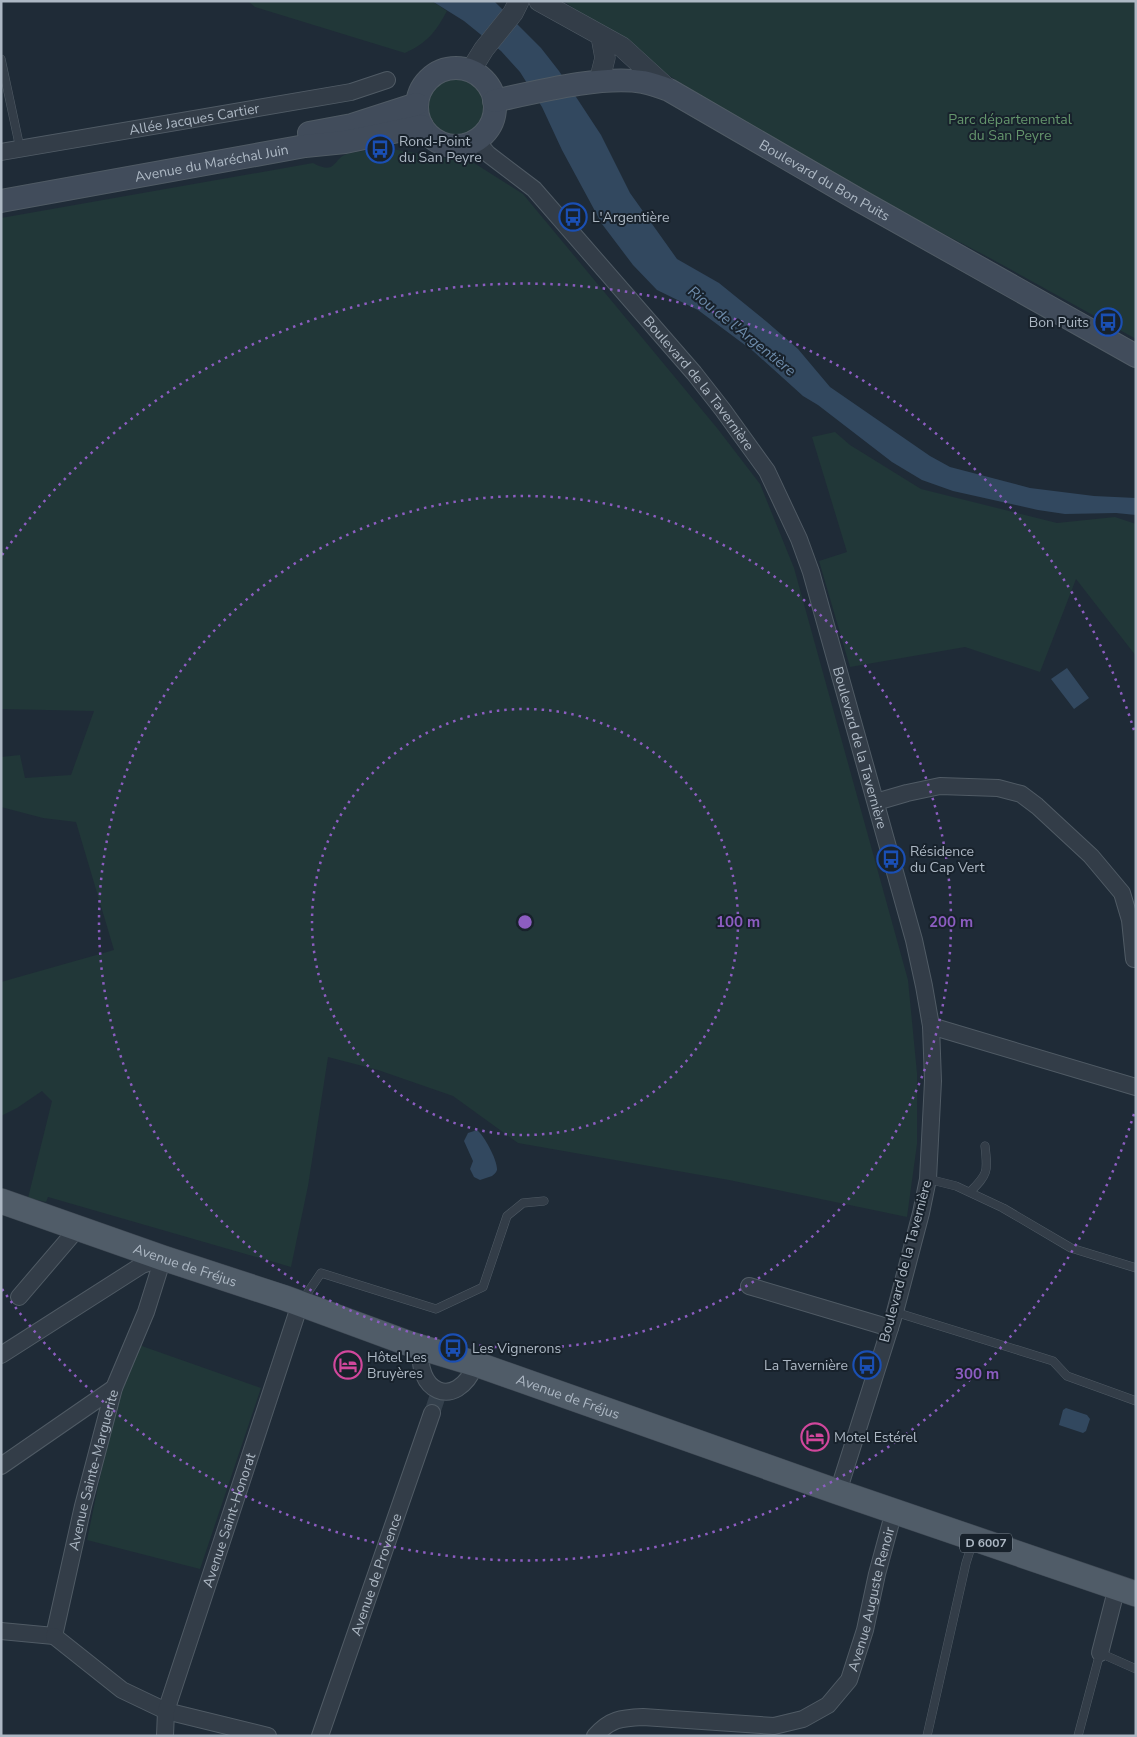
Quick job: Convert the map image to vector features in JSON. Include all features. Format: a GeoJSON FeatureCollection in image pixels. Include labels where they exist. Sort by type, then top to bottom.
{"type":"FeatureCollection","features":[{"type":"Feature","properties":{"kind":"main road"},"geometry":{"type":"LineString","coordinates":[[449,68],[471,70],[482,78],[490,88],[494,102],[494,113],[485,133],[465,145],[453,146],[440,143],[430,136],[422,126],[418,116],[417,104],[426,80],[437,72],[449,68]]}},
{"type":"Feature","properties":{"kind":"main road","name":"Boulevard du Bon Puits"},"geometry":{"type":"LineString","coordinates":[[494,102],[592,83],[643,82],[670,90],[856,199],[1136,356]]}},
{"type":"Feature","properties":{"kind":"main road","name":"Avenue du Maréchal Juin"},"geometry":{"type":"LineString","coordinates":[[1,190],[352,125],[417,104]]}},
{"type":"Feature","properties":{"kind":"main road","name":"Avenue du Maréchal Juin"},"geometry":{"type":"LineString","coordinates":[[1,201],[305,146],[356,141],[422,126]]}},
{"type":"Feature","properties":{"kind":"main road","name":"Avenue de Fréjus"},"geometry":{"type":"LineString","coordinates":[[1,1201],[476,1364],[974,1539],[1127,1590]]}},
{"type":"Feature","properties":{"kind":"street"},"geometry":{"type":"LineString","coordinates":[[539,1],[622,47],[670,90]]}},
{"type":"Feature","properties":{"kind":"street"},"geometry":{"type":"LineString","coordinates":[[471,70],[484,49],[516,7]]}},
{"type":"Feature","properties":{"kind":"street"},"geometry":{"type":"LineString","coordinates":[[592,83],[605,58],[601,36]]}},
{"type":"Feature","properties":{"kind":"street","name":"Allée Jacques Cartier"},"geometry":{"type":"LineString","coordinates":[[1,152],[351,92],[387,80]]}},
{"type":"Feature","properties":{"kind":"street","name":"Boulevard de la Tavernière"},"geometry":{"type":"LineString","coordinates":[[476,140],[488,154],[534,189],[694,373],[767,471],[800,539],[811,572],[914,940],[930,1026],[933,1081],[928,1179],[895,1312],[838,1492]]}},
{"type":"Feature","properties":{"kind":"street"},"geometry":{"type":"LineString","coordinates":[[876,802],[940,786],[998,788],[1021,794],[1037,806],[1129,889],[1134,959]]}},
{"type":"Feature","properties":{"kind":"street"},"geometry":{"type":"LineString","coordinates":[[930,1026],[1136,1087]]}},
{"type":"Feature","properties":{"kind":"street"},"geometry":{"type":"LineString","coordinates":[[19,1297],[78,1228]]}},
{"type":"Feature","properties":{"kind":"street"},"geometry":{"type":"LineString","coordinates":[[1,1355],[142,1265],[163,1258]]}},
{"type":"Feature","properties":{"kind":"street","name":"Avenue Sainte-Marguerite"},"geometry":{"type":"LineString","coordinates":[[54,1636],[83,1506],[114,1388],[146,1312],[163,1258]]}},
{"type":"Feature","properties":{"kind":"street"},"geometry":{"type":"LineString","coordinates":[[749,1286],[890,1328]]}},
{"type":"Feature","properties":{"kind":"street","name":"Avenue Saint-Honorat"},"geometry":{"type":"LineString","coordinates":[[164,1736],[166,1711],[300,1304]]}},
{"type":"Feature","properties":{"kind":"street"},"geometry":{"type":"LineString","coordinates":[[422,1347],[420,1358],[422,1371],[436,1401],[446,1392],[464,1385],[471,1376],[476,1364]]}},
{"type":"Feature","properties":{"kind":"street"},"geometry":{"type":"LineString","coordinates":[[1,1466],[114,1388]]}},
{"type":"Feature","properties":{"kind":"street","name":"Avenue de Provence"},"geometry":{"type":"LineString","coordinates":[[320,1736],[436,1401]]}},
{"type":"Feature","properties":{"kind":"street","name":"Avenue Auguste Renoir"},"geometry":{"type":"LineString","coordinates":[[595,1736],[608,1723],[622,1718],[774,1726],[803,1719],[828,1704],[849,1680],[865,1630],[877,1574],[894,1511]]}},
{"type":"Feature","properties":{"kind":"street"},"geometry":{"type":"LineString","coordinates":[[1100,1653],[1127,1590]]}},
{"type":"Feature","properties":{"kind":"street"},"geometry":{"type":"LineString","coordinates":[[1,1631],[54,1636],[122,1690],[166,1711],[268,1736]]}},
{"type":"Feature","properties":{"kind":"lane"},"geometry":{"type":"LineString","coordinates":[[1,59],[20,148]]}},
{"type":"Feature","properties":{"kind":"lane"},"geometry":{"type":"LineString","coordinates":[[970,1192],[984,1178],[986,1171],[985,1146]]}},
{"type":"Feature","properties":{"kind":"lane"},"geometry":{"type":"LineString","coordinates":[[928,1179],[956,1186],[970,1192],[1003,1208],[1071,1248],[1136,1268]]}},
{"type":"Feature","properties":{"kind":"lane"},"geometry":{"type":"LineString","coordinates":[[300,1304],[321,1273],[436,1309],[483,1287],[507,1216],[523,1203],[544,1201]]}},
{"type":"Feature","properties":{"kind":"lane"},"geometry":{"type":"LineString","coordinates":[[895,1312],[1053,1361],[1067,1376],[1136,1401]]}},
{"type":"Feature","properties":{"kind":"lane"},"geometry":{"type":"LineString","coordinates":[[927,1736],[966,1563],[974,1539]]}},
{"type":"Feature","properties":{"kind":"lane"},"geometry":{"type":"LineString","coordinates":[[1078,1736],[1100,1653],[1136,1669]]}},
{"type":"Feature","properties":{"kind":"green space"},"geometry":{"type":"Polygon","coordinates":[[[248,1],[432,1],[447,11],[425,41],[405,53],[255,7],[248,1]]]}},
{"type":"Feature","properties":{"kind":"green space","name":"Parc départemental du San Peyre"},"geometry":{"type":"Polygon","coordinates":[[[564,1],[1136,1],[1136,339],[988,257],[814,166],[644,60],[564,1]]]}},
{"type":"Feature","properties":{"kind":"green space"},"geometry":{"type":"Polygon","coordinates":[[[450,79],[462,79],[472,83],[480,91],[484,107],[480,123],[472,131],[462,135],[450,135],[440,131],[432,123],[428,113],[428,101],[432,91],[440,83],[450,79]]]}},
{"type":"Feature","properties":{"kind":"green space"},"geometry":{"type":"Polygon","coordinates":[[[392,149],[474,163],[523,194],[717,428],[760,484],[794,568],[908,980],[917,1073],[917,1144],[907,1217],[729,1180],[518,1143],[453,1096],[378,1070],[328,1057],[308,1186],[291,1267],[48,1197],[46,1202],[28,1198],[52,1101],[42,1091],[1,1116],[1,982],[114,950],[76,822],[43,818],[1,807],[1,757],[20,755],[25,778],[71,775],[94,711],[1,709],[1,218],[313,163],[326,168],[334,165],[347,154],[392,149]]]}},
{"type":"Feature","properties":{"kind":"green space"},"geometry":{"type":"Polygon","coordinates":[[[835,432],[850,445],[921,489],[1057,523],[1115,517],[1136,524],[1136,656],[1076,579],[1040,672],[965,647],[850,667],[819,561],[847,552],[812,437],[835,432]]]}},
{"type":"Feature","properties":{"kind":"green space"},"geometry":{"type":"Polygon","coordinates":[[[139,1345],[261,1388],[200,1569],[87,1540],[115,1417],[139,1345]]]}},
{"type":"Feature","properties":{"kind":"water","name":"Riou de l'Argentière"},"geometry":{"type":"Polygon","coordinates":[[[432,1],[494,1],[541,48],[559,71],[601,135],[630,193],[677,259],[719,283],[767,322],[798,349],[830,387],[930,456],[950,467],[1030,488],[1094,496],[1136,498],[1136,515],[1116,513],[1065,514],[1038,510],[953,491],[922,480],[892,462],[818,405],[803,396],[753,351],[698,310],[657,290],[633,265],[602,224],[562,150],[542,107],[520,72],[501,51],[464,21],[432,1]]]}},
{"type":"Feature","properties":{"kind":"water"},"geometry":{"type":"Polygon","coordinates":[[[1067,668],[1089,698],[1074,709],[1051,679],[1067,668]]]}},
{"type":"Feature","properties":{"kind":"water"},"geometry":{"type":"Polygon","coordinates":[[[477,1130],[490,1148],[497,1166],[496,1173],[480,1180],[474,1177],[470,1169],[473,1161],[464,1141],[468,1133],[477,1130]]]}},
{"type":"Feature","properties":{"kind":"water"},"geometry":{"type":"Polygon","coordinates":[[[1066,1408],[1087,1415],[1090,1419],[1086,1431],[1083,1433],[1059,1425],[1063,1410],[1066,1408]]]}},
{"type":"Feature","properties":{"kind":"tunnel"},"geometry":{"type":"LineString","coordinates":[[432,1413],[437,1398]]}},
{"type":"Feature","properties":{"kind":"place","name":"Rond-Point du San Peyre"},"geometry":{"type":"Point","coordinates":[380,149]}},
{"type":"Feature","properties":{"kind":"place","name":"L'Argentière"},"geometry":{"type":"Point","coordinates":[573,217]}},
{"type":"Feature","properties":{"kind":"place","name":"Bon Puits"},"geometry":{"type":"Point","coordinates":[1108,322]}},
{"type":"Feature","properties":{"kind":"place","name":"Résidence du Cap Vert"},"geometry":{"type":"Point","coordinates":[891,859]}},
{"type":"Feature","properties":{"kind":"place","name":"Les Vignerons"},"geometry":{"type":"Point","coordinates":[453,1348]}},
{"type":"Feature","properties":{"kind":"place","name":"Hôtel Les Bruyères"},"geometry":{"type":"Point","coordinates":[348,1365]}},
{"type":"Feature","properties":{"kind":"place","name":"La Tavernière"},"geometry":{"type":"Point","coordinates":[867,1365]}},
{"type":"Feature","properties":{"kind":"place","name":"Motel Estérel"},"geometry":{"type":"Point","coordinates":[815,1437]}}]}
